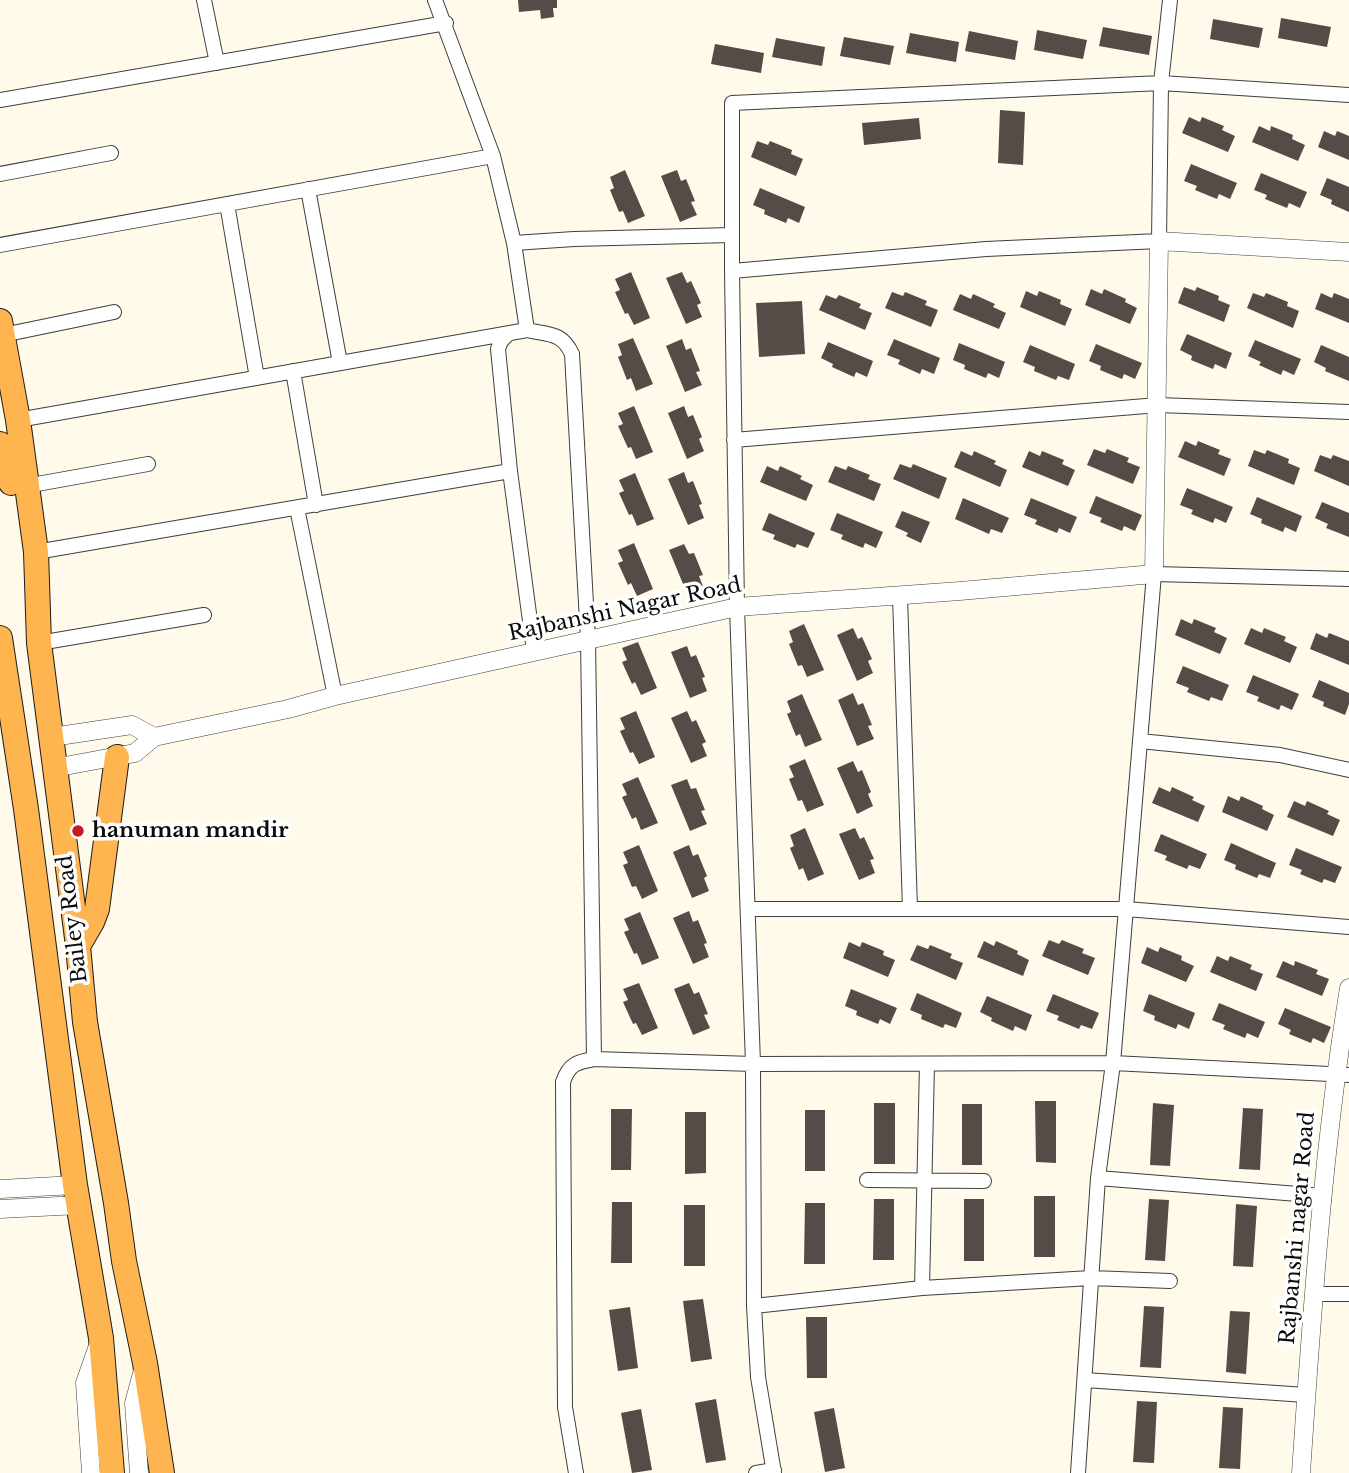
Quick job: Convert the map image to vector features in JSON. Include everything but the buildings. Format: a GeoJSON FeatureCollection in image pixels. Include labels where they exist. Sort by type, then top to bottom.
{"type":"FeatureCollection","features":[{"type":"Feature","properties":{"kind":"highway","name":"Bailey Road"},"geometry":{"type":"LineString","coordinates":[[1,328],[18,420],[36,552],[38,637],[78,946],[85,1022],[162,1473]]}},
{"type":"Feature","properties":{"kind":"highway"},"geometry":{"type":"LineString","coordinates":[[0,444],[7,458],[38,637]]}},
{"type":"Feature","properties":{"kind":"highway","name":"Bailey Road"},"geometry":{"type":"LineString","coordinates":[[0,638],[26,809],[77,1195],[101,1338],[113,1473]]}},
{"type":"Feature","properties":{"kind":"highway"},"geometry":{"type":"LineString","coordinates":[[78,946],[97,909],[117,757]]}},
{"type":"Feature","properties":{"kind":"street"},"geometry":{"type":"LineString","coordinates":[[204,0],[217,63]]}},
{"type":"Feature","properties":{"kind":"street"},"geometry":{"type":"LineString","coordinates":[[435,0],[446,23],[494,156],[514,243],[527,330]]}},
{"type":"Feature","properties":{"kind":"street"},"geometry":{"type":"LineString","coordinates":[[1078,1473],[1098,1178],[1113,1063],[1154,574],[1161,83],[1170,0]]}},
{"type":"Feature","properties":{"kind":"street"},"geometry":{"type":"LineString","coordinates":[[0,100],[446,23]]}},
{"type":"Feature","properties":{"kind":"street"},"geometry":{"type":"LineString","coordinates":[[756,1473],[774,1472],[758,1377],[754,1306],[753,1065],[737,607],[732,103],[1161,83],[1349,95]]}},
{"type":"Feature","properties":{"kind":"street"},"geometry":{"type":"LineString","coordinates":[[0,174],[111,153]]}},
{"type":"Feature","properties":{"kind":"street"},"geometry":{"type":"LineString","coordinates":[[0,245],[494,156]]}},
{"type":"Feature","properties":{"kind":"street"},"geometry":{"type":"LineString","coordinates":[[308,189],[340,363]]}},
{"type":"Feature","properties":{"kind":"street"},"geometry":{"type":"LineString","coordinates":[[227,204],[257,378]]}},
{"type":"Feature","properties":{"kind":"street"},"geometry":{"type":"LineString","coordinates":[[514,243],[732,234]]}},
{"type":"Feature","properties":{"kind":"street"},"geometry":{"type":"LineString","coordinates":[[732,271],[986,249],[1159,241],[1349,252]]}},
{"type":"Feature","properties":{"kind":"street"},"geometry":{"type":"LineString","coordinates":[[1,328],[114,312]]}},
{"type":"Feature","properties":{"kind":"street"},"geometry":{"type":"LineString","coordinates":[[18,420],[527,330],[561,337],[567,343],[572,354],[588,639],[594,1059]]}},
{"type":"Feature","properties":{"kind":"street"},"geometry":{"type":"LineString","coordinates":[[508,334],[498,349],[510,471],[534,651]]}},
{"type":"Feature","properties":{"kind":"street"},"geometry":{"type":"LineString","coordinates":[[293,371],[316,505]]}},
{"type":"Feature","properties":{"kind":"street"},"geometry":{"type":"LineString","coordinates":[[734,439],[1158,405],[1349,412]]}},
{"type":"Feature","properties":{"kind":"street"},"geometry":{"type":"LineString","coordinates":[[26,486],[148,464]]}},
{"type":"Feature","properties":{"kind":"street"},"geometry":{"type":"LineString","coordinates":[[36,552],[510,471]]}},
{"type":"Feature","properties":{"kind":"street"},"geometry":{"type":"LineString","coordinates":[[297,508],[335,696]]}},
{"type":"Feature","properties":{"kind":"street"},"geometry":{"type":"LineString","coordinates":[[1154,574],[1349,579]]}},
{"type":"Feature","properties":{"kind":"street","name":"Rajbanshi Nagar Road"},"geometry":{"type":"LineString","coordinates":[[54,768],[135,753],[154,737],[737,607],[1154,574]]}},
{"type":"Feature","properties":{"kind":"street"},"geometry":{"type":"LineString","coordinates":[[900,596],[910,909]]}},
{"type":"Feature","properties":{"kind":"street"},"geometry":{"type":"LineString","coordinates":[[38,637],[204,615]]}},
{"type":"Feature","properties":{"kind":"street"},"geometry":{"type":"LineString","coordinates":[[52,737],[132,725],[154,737]]}},
{"type":"Feature","properties":{"kind":"street"},"geometry":{"type":"LineString","coordinates":[[1140,741],[1280,755],[1349,770]]}},
{"type":"Feature","properties":{"kind":"street"},"geometry":{"type":"LineString","coordinates":[[748,909],[1126,909],[1349,927]]}},
{"type":"Feature","properties":{"kind":"street","name":"Rajbanshi nagar Road"},"geometry":{"type":"LineString","coordinates":[[1301,1473],[1313,1294],[1323,1196],[1342,1075],[1349,988]]}},
{"type":"Feature","properties":{"kind":"street"},"geometry":{"type":"LineString","coordinates":[[576,1473],[565,1407],[563,1082],[567,1069],[577,1062],[594,1059],[753,1065],[1113,1063],[1342,1075]]}},
{"type":"Feature","properties":{"kind":"street"},"geometry":{"type":"LineString","coordinates":[[922,1288],[927,1064]]}},
{"type":"Feature","properties":{"kind":"street"},"geometry":{"type":"LineString","coordinates":[[1098,1178],[1323,1196]]}},
{"type":"Feature","properties":{"kind":"street"},"geometry":{"type":"LineString","coordinates":[[867,1180],[984,1181]]}},
{"type":"Feature","properties":{"kind":"street"},"geometry":{"type":"LineString","coordinates":[[0,1189],[77,1195]]}},
{"type":"Feature","properties":{"kind":"street"},"geometry":{"type":"LineString","coordinates":[[0,1209],[77,1195]]}},
{"type":"Feature","properties":{"kind":"street"},"geometry":{"type":"LineString","coordinates":[[754,1306],[922,1288],[1091,1278],[1170,1281]]}},
{"type":"Feature","properties":{"kind":"street"},"geometry":{"type":"LineString","coordinates":[[1313,1294],[1349,1294]]}},
{"type":"Feature","properties":{"kind":"street"},"geometry":{"type":"LineString","coordinates":[[90,1473],[85,1383],[101,1338]]}},
{"type":"Feature","properties":{"kind":"street"},"geometry":{"type":"LineString","coordinates":[[139,1473],[134,1403],[145,1363]]}},
{"type":"Feature","properties":{"kind":"street"},"geometry":{"type":"LineString","coordinates":[[1085,1380],[1306,1395]]}},
{"type":"Feature","properties":{"kind":"place","name":"hanuman mandir"},"geometry":{"type":"Point","coordinates":[78,831]}}]}
